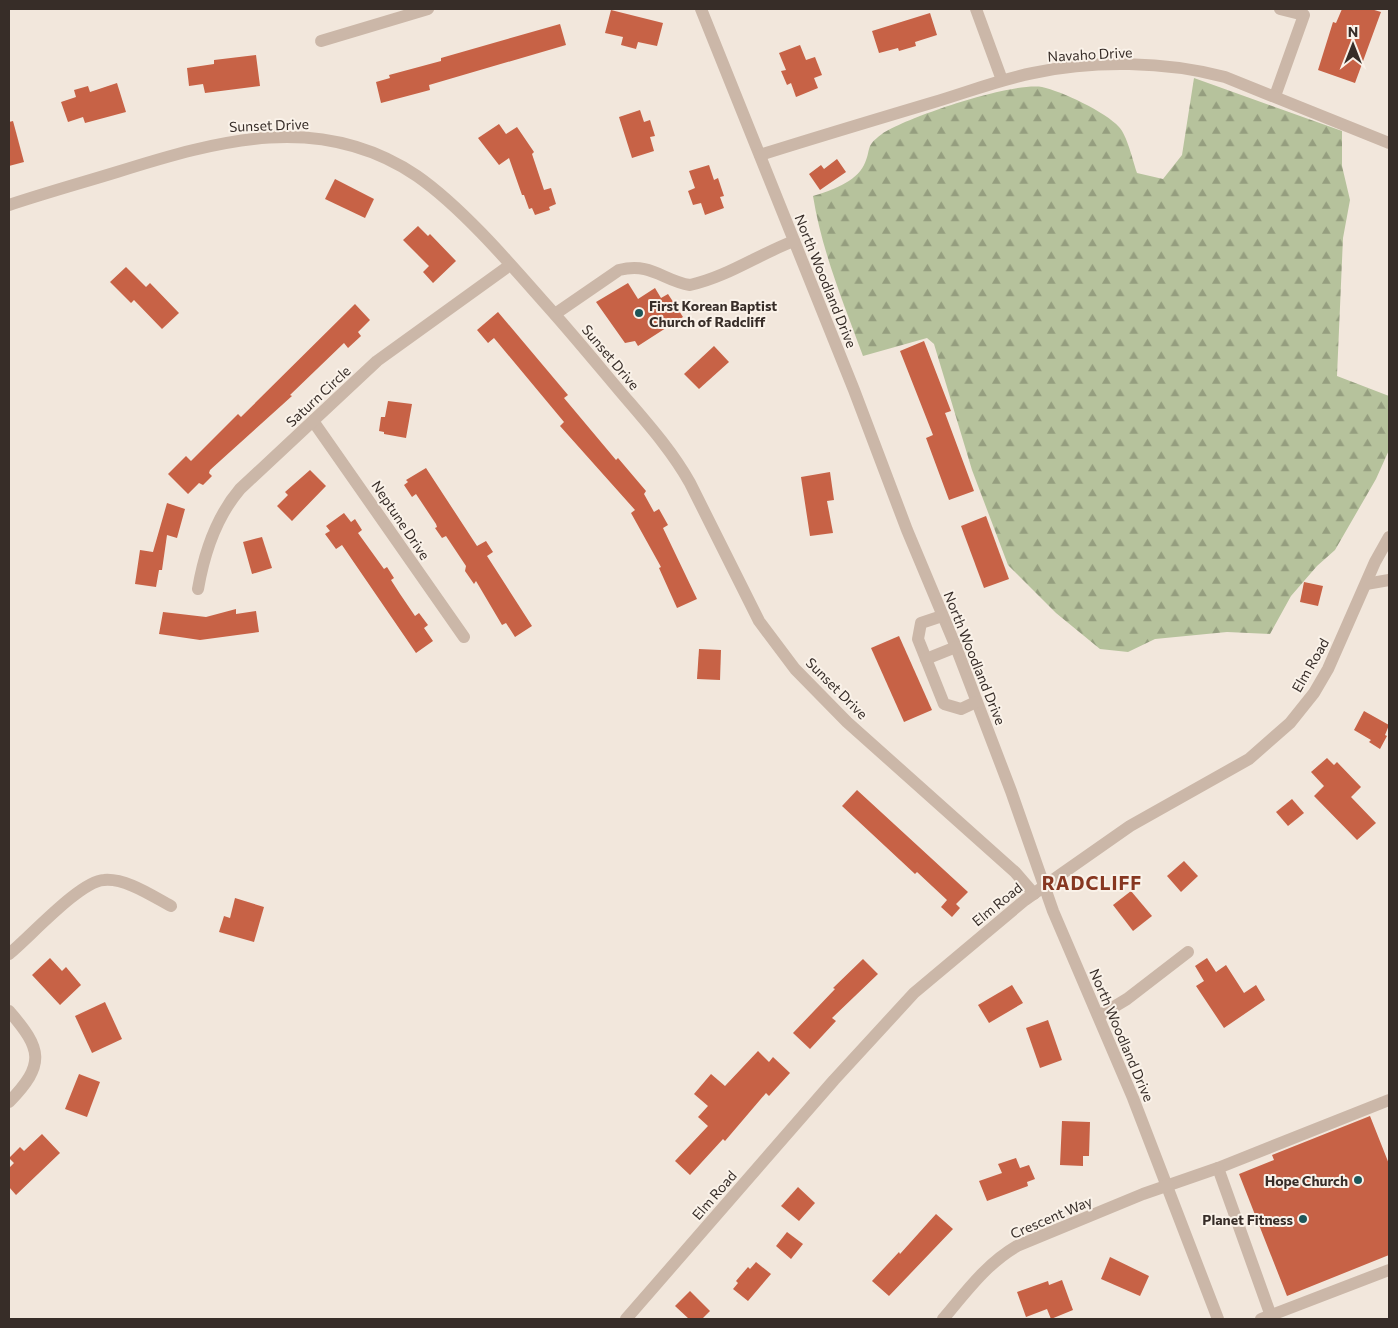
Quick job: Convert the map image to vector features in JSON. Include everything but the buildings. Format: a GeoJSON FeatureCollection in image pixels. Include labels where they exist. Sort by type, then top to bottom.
{"type":"FeatureCollection","features":[{"type":"Feature","properties":{"kind":"street"},"geometry":{"type":"LineString","coordinates":[[321,41],[428,9]]}},
{"type":"Feature","properties":{"kind":"street","name":"North Woodland Drive"},"geometry":{"type":"LineString","coordinates":[[701,9],[956,648],[1053,911],[1099,1016],[1218,1319]]}},
{"type":"Feature","properties":{"kind":"street"},"geometry":{"type":"LineString","coordinates":[[976,9],[1002,80]]}},
{"type":"Feature","properties":{"kind":"street"},"geometry":{"type":"LineString","coordinates":[[1275,96],[1304,15],[1280,9]]}},
{"type":"Feature","properties":{"kind":"street","name":"Navaho Drive"},"geometry":{"type":"LineString","coordinates":[[760,155],[1002,80],[1080,66],[1152,66],[1201,71],[1225,77],[1275,96],[1389,143]]}},
{"type":"Feature","properties":{"kind":"street","name":"Sunset Drive"},"geometry":{"type":"LineString","coordinates":[[9,205],[220,142],[265,138],[318,139],[367,151],[416,176],[458,210],[555,314],[679,463],[760,621],[795,669],[847,722],[1015,872],[1034,894]]}},
{"type":"Feature","properties":{"kind":"street"},"geometry":{"type":"LineString","coordinates":[[555,314],[619,270],[629,268],[652,270],[690,285],[794,241]]}},
{"type":"Feature","properties":{"kind":"street","name":"Saturn Circle"},"geometry":{"type":"LineString","coordinates":[[198,589],[201,572],[213,536],[223,511],[231,500],[377,362],[510,265]]}},
{"type":"Feature","properties":{"kind":"street","name":"Neptune Drive"},"geometry":{"type":"LineString","coordinates":[[313,421],[464,637]]}},
{"type":"Feature","properties":{"kind":"street","name":"Elm Road"},"geometry":{"type":"LineString","coordinates":[[626,1319],[834,1080],[914,993],[1034,894],[1130,826],[1249,759],[1270,743],[1314,693],[1346,632],[1389,536]]}},
{"type":"Feature","properties":{"kind":"street"},"geometry":{"type":"LineString","coordinates":[[1366,584],[1389,580]]}},
{"type":"Feature","properties":{"kind":"street"},"geometry":{"type":"LineString","coordinates":[[942,616],[920,623],[918,639],[944,704],[961,709],[976,702]]}},
{"type":"Feature","properties":{"kind":"street"},"geometry":{"type":"LineString","coordinates":[[926,658],[956,648]]}},
{"type":"Feature","properties":{"kind":"street"},"geometry":{"type":"LineString","coordinates":[[9,954],[64,906],[73,894],[94,881],[104,880],[124,884],[171,906]]}},
{"type":"Feature","properties":{"kind":"street"},"geometry":{"type":"LineString","coordinates":[[1099,1016],[1127,1000],[1188,952]]}},
{"type":"Feature","properties":{"kind":"street"},"geometry":{"type":"LineString","coordinates":[[9,1011],[25,1030],[36,1050],[34,1066],[20,1091],[9,1102]]}},
{"type":"Feature","properties":{"kind":"street","name":"Crescent Way"},"geometry":{"type":"LineString","coordinates":[[943,1319],[980,1274],[1004,1253],[1031,1240],[1166,1186],[1218,1168],[1389,1100]]}},
{"type":"Feature","properties":{"kind":"street"},"geometry":{"type":"LineString","coordinates":[[1218,1168],[1266,1318],[1389,1270]]}},
{"type":"Feature","properties":{"kind":"green space"},"geometry":{"type":"Polygon","coordinates":[[[1194,78],[1342,131],[1342,166],[1350,200],[1343,238],[1337,376],[1389,396],[1389,450],[1376,479],[1335,550],[1317,566],[1291,596],[1270,634],[1227,632],[1155,639],[1128,652],[1100,649],[1056,613],[1008,565],[972,470],[934,344],[927,338],[863,356],[828,258],[813,196],[849,181],[855,176],[864,165],[869,148],[873,142],[882,134],[895,127],[960,102],[1028,87],[1042,87],[1060,93],[1083,103],[1113,121],[1122,131],[1137,173],[1163,179],[1182,155],[1194,78]]]}},
{"type":"Feature","properties":{"kind":"place","name":"First Korean Baptist Church of Radcliff"},"geometry":{"type":"Point","coordinates":[639,313]}},
{"type":"Feature","properties":{"kind":"place","name":"Hope Church"},"geometry":{"type":"Point","coordinates":[1358,1180]}},
{"type":"Feature","properties":{"kind":"place","name":"Planet Fitness"},"geometry":{"type":"Point","coordinates":[1303,1219]}},
{"type":"Feature","properties":{"kind":"district","name":"RADCLIFF"},"geometry":{"type":"Point","coordinates":[1092,882]}}]}
